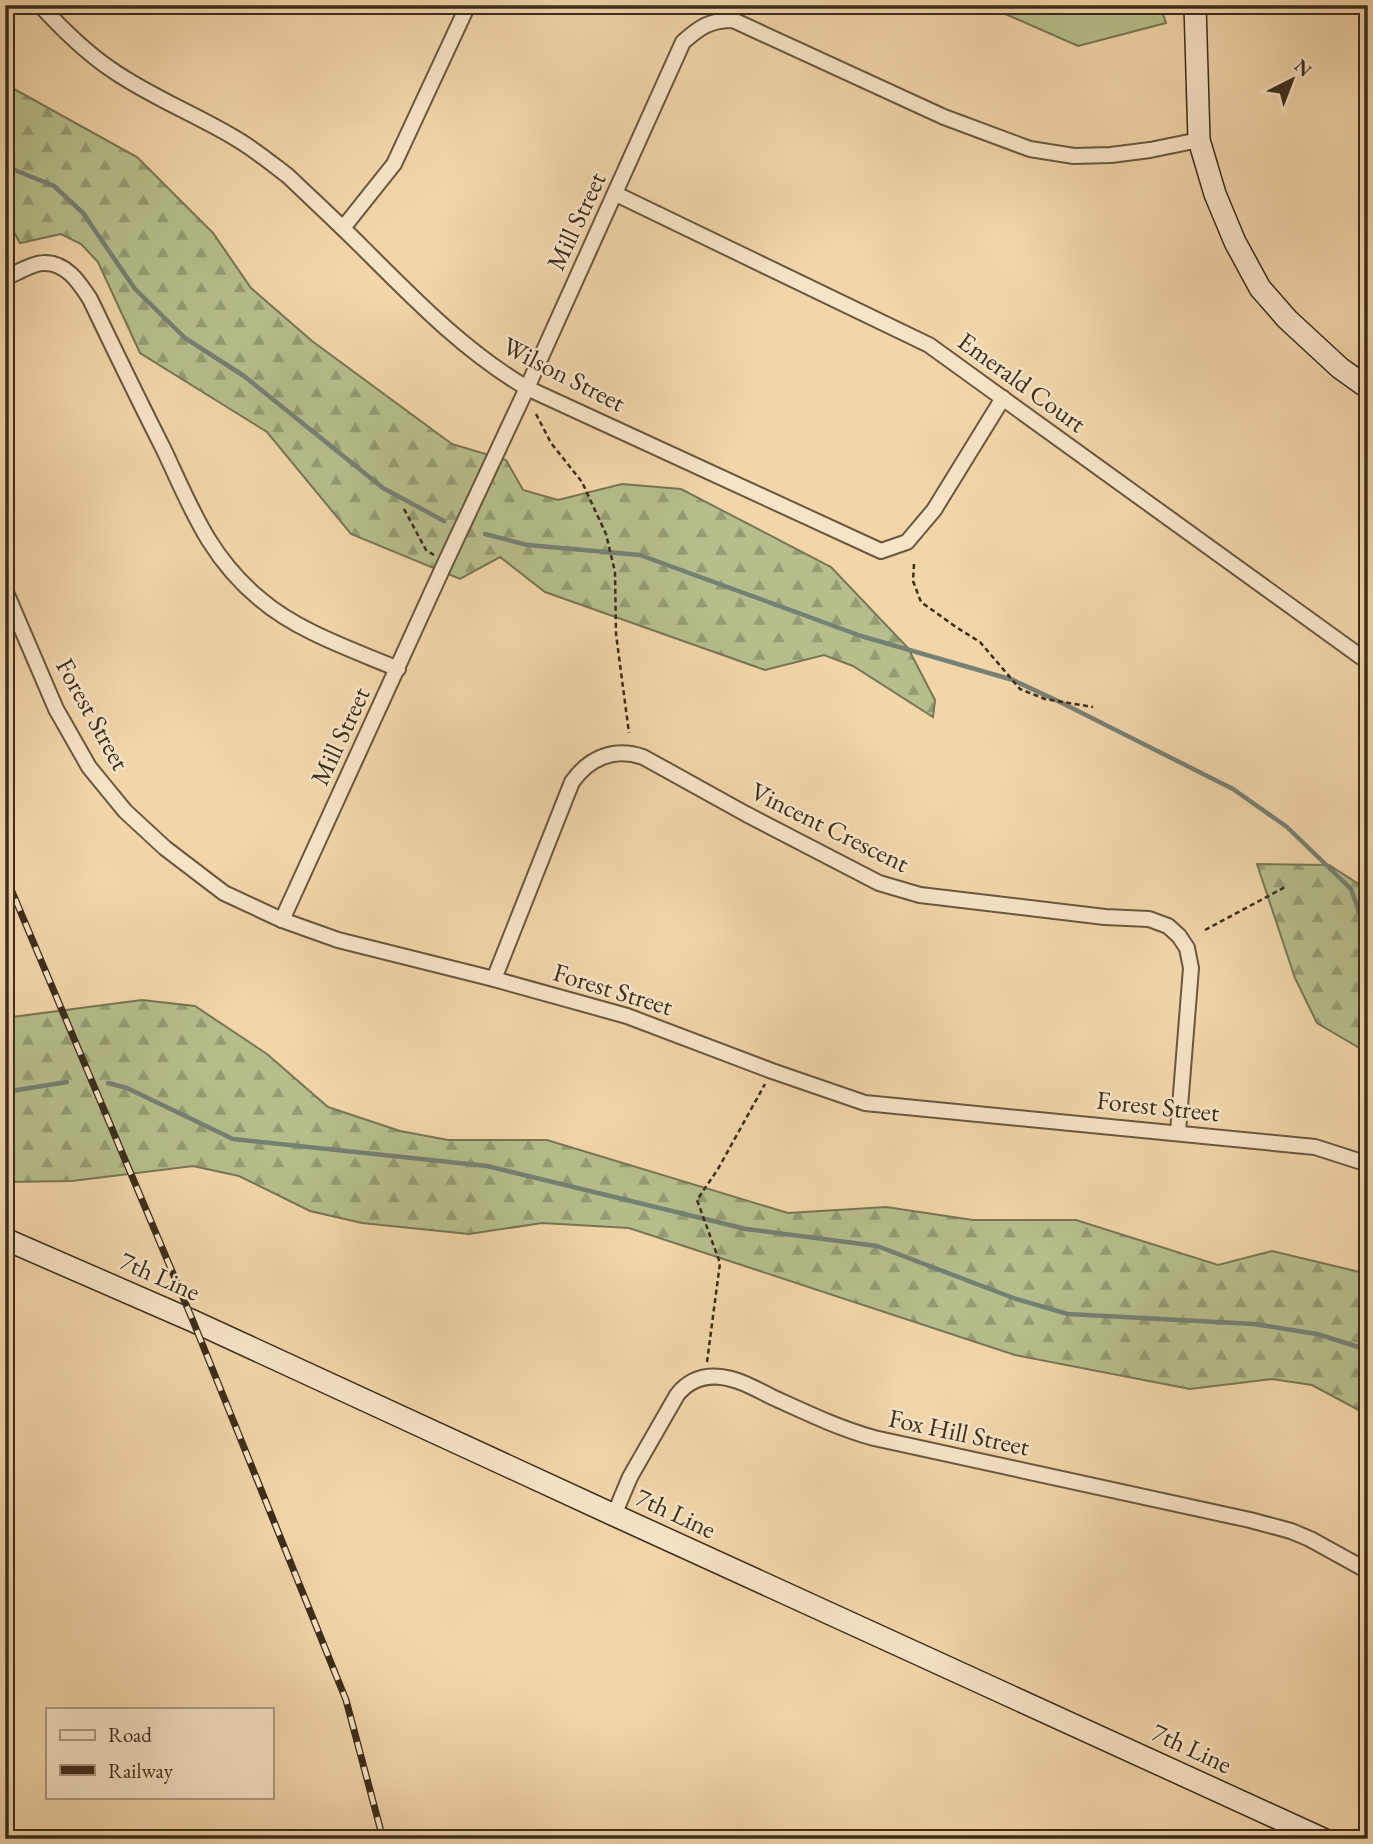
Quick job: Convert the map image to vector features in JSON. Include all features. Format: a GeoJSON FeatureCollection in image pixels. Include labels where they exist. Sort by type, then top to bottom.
{"type":"FeatureCollection","features":[{"type":"Feature","properties":{"kind":"street","name":"Wilson Street"},"geometry":{"type":"LineString","coordinates":[[40,5],[70,37],[111,70],[237,139],[268,160],[475,354],[500,372],[527,388],[881,551],[907,542],[934,510],[1003,398]]}},
{"type":"Feature","properties":{"kind":"street"},"geometry":{"type":"LineString","coordinates":[[1195,5],[1199,140],[1215,194],[1235,242],[1260,288],[1293,326],[1340,368],[1368,388]]}},
{"type":"Feature","properties":{"kind":"street"},"geometry":{"type":"LineString","coordinates":[[343,228],[394,164],[463,7]]}},
{"type":"Feature","properties":{"kind":"street","name":"Mill Street"},"geometry":{"type":"LineString","coordinates":[[282,920],[616,194],[683,42],[699,28],[717,20],[733,20],[944,117],[1030,149],[1074,156],[1111,155],[1199,140]]}},
{"type":"Feature","properties":{"kind":"street","name":"Emerald Court"},"geometry":{"type":"LineString","coordinates":[[616,194],[929,345],[1366,657]]}},
{"type":"Feature","properties":{"kind":"street"},"geometry":{"type":"LineString","coordinates":[[5,278],[42,263],[60,267],[77,278],[196,520],[219,558],[260,600],[288,620],[398,669]]}},
{"type":"Feature","properties":{"kind":"street","name":"Forest Street"},"geometry":{"type":"LineString","coordinates":[[5,590],[56,709],[89,767],[118,802],[165,848],[224,892],[282,920],[338,940],[627,1016],[865,1102],[1315,1147],[1368,1164]]}},
{"type":"Feature","properties":{"kind":"street","name":"Vincent Crescent"},"geometry":{"type":"LineString","coordinates":[[494,979],[572,782],[597,759],[615,753],[630,754],[643,757],[879,883],[920,895],[1105,917],[1149,919],[1168,926],[1182,939],[1190,957],[1191,967],[1178,1132]]}},
{"type":"Feature","properties":{"kind":"street","name":"7th Line"},"geometry":{"type":"LineString","coordinates":[[5,1239],[193,1321],[1323,1839]]}},
{"type":"Feature","properties":{"kind":"street","name":"Fox Hill Street"},"geometry":{"type":"LineString","coordinates":[[614,1515],[630,1477],[677,1395],[696,1380],[723,1377],[750,1386],[838,1427],[874,1438],[1274,1526],[1310,1539],[1368,1571]]}},
{"type":"Feature","properties":{"kind":"path"},"geometry":{"type":"LineString","coordinates":[[536,414],[551,443],[582,482],[606,534],[615,572],[616,634],[629,733]]}},
{"type":"Feature","properties":{"kind":"path"},"geometry":{"type":"LineString","coordinates":[[404,509],[426,550],[446,561]]}},
{"type":"Feature","properties":{"kind":"path"},"geometry":{"type":"LineString","coordinates":[[914,564],[913,581],[921,602],[980,642],[1020,689],[1045,699],[1093,707]]}},
{"type":"Feature","properties":{"kind":"path"},"geometry":{"type":"LineString","coordinates":[[1205,930],[1287,886]]}},
{"type":"Feature","properties":{"kind":"path"},"geometry":{"type":"LineString","coordinates":[[707,1362],[720,1263],[697,1200],[718,1169],[772,1070]]}},
{"type":"Feature","properties":{"kind":"green space"},"geometry":{"type":"Polygon","coordinates":[[[985,5],[1160,5],[1166,23],[1078,46],[985,5]]]}},
{"type":"Feature","properties":{"kind":"green space"},"geometry":{"type":"Polygon","coordinates":[[[5,84],[137,157],[213,233],[251,288],[312,341],[452,444],[506,460],[523,490],[558,500],[622,484],[681,489],[831,567],[908,648],[935,700],[933,717],[853,666],[824,655],[765,670],[545,592],[500,557],[460,579],[351,534],[267,432],[140,353],[98,262],[81,244],[61,234],[20,243],[5,216],[5,84]]]}},
{"type":"Feature","properties":{"kind":"green space"},"geometry":{"type":"Polygon","coordinates":[[[1257,864],[1329,865],[1368,890],[1368,1053],[1317,1023],[1295,978],[1257,864]]]}},
{"type":"Feature","properties":{"kind":"green space"},"geometry":{"type":"Polygon","coordinates":[[[142,1000],[195,1006],[267,1054],[328,1107],[400,1131],[448,1140],[547,1140],[788,1213],[886,1207],[973,1220],[1076,1220],[1218,1265],[1272,1251],[1368,1274],[1368,1415],[1312,1385],[1272,1379],[1190,1389],[1015,1355],[629,1228],[542,1223],[469,1234],[362,1223],[310,1211],[239,1176],[193,1166],[72,1181],[5,1182],[5,1018],[142,1000]]]}},
{"type":"Feature","properties":{"kind":"waterway"},"geometry":{"type":"LineString","coordinates":[[5,166],[54,186],[83,213],[135,289],[185,338],[244,376],[383,488],[444,521]]}},
{"type":"Feature","properties":{"kind":"waterway"},"geometry":{"type":"LineString","coordinates":[[485,534],[527,545],[640,555],[861,636],[1013,680],[1233,789],[1287,827],[1351,889],[1368,937]]}},
{"type":"Feature","properties":{"kind":"waterway"},"geometry":{"type":"LineString","coordinates":[[5,1092],[67,1082]]}},
{"type":"Feature","properties":{"kind":"waterway"},"geometry":{"type":"LineString","coordinates":[[108,1083],[127,1088],[233,1139],[487,1166],[746,1229],[877,1246],[1016,1299],[1068,1314],[1254,1324],[1317,1334],[1368,1350]]}},
{"type":"Feature","properties":{"kind":"railway"},"geometry":{"type":"LineString","coordinates":[[5,875],[193,1321],[346,1700],[383,1839]]}}]}
